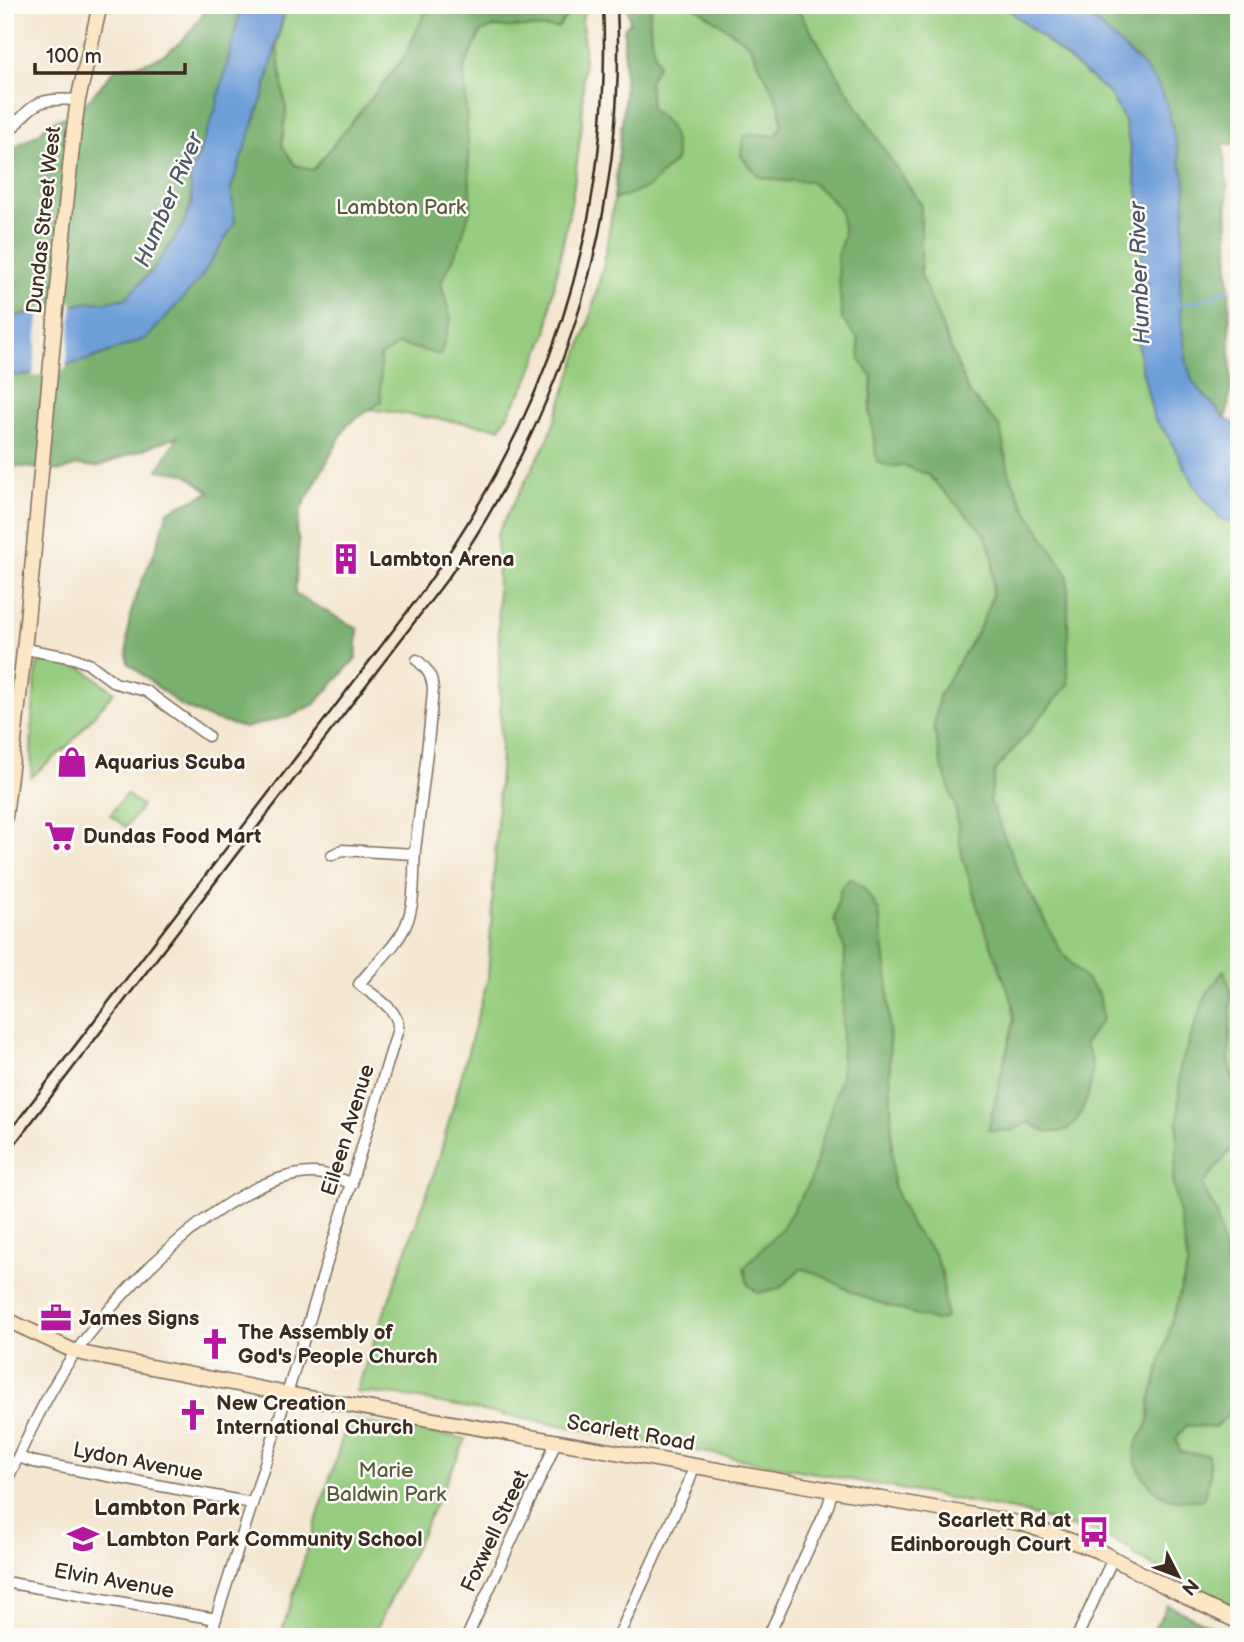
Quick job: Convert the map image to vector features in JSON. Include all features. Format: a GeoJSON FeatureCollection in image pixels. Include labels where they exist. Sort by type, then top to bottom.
{"type":"FeatureCollection","features":[{"type":"Feature","properties":{"kind":"main road","name":"Dundas Street West"},"geometry":{"type":"LineString","coordinates":[[5,817],[25,649],[74,129],[100,5]]}},
{"type":"Feature","properties":{"kind":"main road","name":"Scarlett Road"},"geometry":{"type":"LineString","coordinates":[[5,1319],[76,1352],[287,1394],[1024,1524],[1074,1540],[1114,1558],[1239,1622]]}},
{"type":"Feature","properties":{"kind":"street"},"geometry":{"type":"LineString","coordinates":[[5,136],[39,102],[78,100]]}},
{"type":"Feature","properties":{"kind":"street"},"geometry":{"type":"LineString","coordinates":[[5,116],[19,122]]}},
{"type":"Feature","properties":{"kind":"street"},"geometry":{"type":"LineString","coordinates":[[25,649],[74,658],[91,665],[115,682],[146,691],[208,736]]}},
{"type":"Feature","properties":{"kind":"street","name":"Eileen Avenue"},"geometry":{"type":"LineString","coordinates":[[210,1637],[352,1184],[399,1021],[395,1013],[359,984],[401,936],[408,922],[413,898],[415,854],[433,689],[428,670],[417,660]]}},
{"type":"Feature","properties":{"kind":"street"},"geometry":{"type":"LineString","coordinates":[[331,855],[342,850],[415,854]]}},
{"type":"Feature","properties":{"kind":"street"},"geometry":{"type":"LineString","coordinates":[[5,1485],[65,1367],[100,1321],[143,1272],[186,1235],[266,1183],[313,1172],[352,1184]]}},
{"type":"Feature","properties":{"kind":"street","name":"Foxwell Street"},"geometry":{"type":"LineString","coordinates":[[467,1637],[555,1441]]}},
{"type":"Feature","properties":{"kind":"street","name":"Lydon Avenue"},"geometry":{"type":"LineString","coordinates":[[18,1457],[251,1503]]}},
{"type":"Feature","properties":{"kind":"street"},"geometry":{"type":"LineString","coordinates":[[618,1637],[694,1466]]}},
{"type":"Feature","properties":{"kind":"street"},"geometry":{"type":"LineString","coordinates":[[768,1637],[828,1506],[832,1489]]}},
{"type":"Feature","properties":{"kind":"street"},"geometry":{"type":"LineString","coordinates":[[1077,1637],[1114,1558]]}},
{"type":"Feature","properties":{"kind":"street","name":"Elvin Avenue"},"geometry":{"type":"LineString","coordinates":[[5,1581],[216,1619]]}},
{"type":"Feature","properties":{"kind":"green space"},"geometry":{"type":"Polygon","coordinates":[[[208,5],[242,5],[216,108],[190,177],[192,202],[183,226],[153,270],[126,298],[5,318],[5,157],[50,122],[71,115],[86,103],[116,68],[147,62],[171,50],[190,31],[208,5]]]}},
{"type":"Feature","properties":{"kind":"green space","name":"Lambton Park"},"geometry":{"type":"Polygon","coordinates":[[[286,5],[585,5],[582,20],[582,124],[572,199],[551,301],[548,330],[528,380],[500,428],[231,389],[87,360],[147,338],[231,188],[277,45],[286,5]]]}},
{"type":"Feature","properties":{"kind":"green space"},"geometry":{"type":"Polygon","coordinates":[[[429,5],[564,5],[566,17],[558,28],[493,27],[481,32],[464,68],[471,207],[459,247],[441,283],[451,319],[440,355],[399,344],[380,357],[381,402],[347,425],[301,509],[296,532],[299,541],[295,594],[358,629],[356,658],[315,704],[293,715],[245,728],[211,719],[180,705],[128,663],[128,633],[132,608],[168,511],[210,492],[185,474],[158,470],[178,436],[97,467],[77,465],[61,471],[6,465],[5,376],[31,374],[87,360],[147,338],[235,223],[231,188],[264,93],[277,45],[286,110],[282,145],[295,165],[313,170],[403,59],[429,5]]]}},
{"type":"Feature","properties":{"kind":"green space"},"geometry":{"type":"Polygon","coordinates":[[[627,5],[1003,5],[1110,94],[1125,121],[1145,230],[1135,309],[1154,419],[1165,432],[1201,494],[1224,518],[1239,526],[1239,1608],[1205,1594],[1132,1554],[1133,1550],[1099,1534],[1100,1532],[1079,1526],[1077,1529],[1023,1512],[398,1395],[356,1392],[438,1162],[488,978],[501,753],[497,534],[549,437],[588,325],[604,263],[614,200],[624,103],[624,29],[630,22],[627,5]]]}},
{"type":"Feature","properties":{"kind":"green space"},"geometry":{"type":"Polygon","coordinates":[[[627,5],[651,5],[651,35],[658,65],[649,81],[651,109],[671,130],[676,160],[649,187],[614,200],[624,103],[624,29],[630,22],[627,5]]]}},
{"type":"Feature","properties":{"kind":"green space"},"geometry":{"type":"Polygon","coordinates":[[[693,5],[795,5],[883,148],[921,204],[921,276],[969,393],[1000,427],[1009,473],[1023,505],[1068,575],[1068,685],[995,771],[990,801],[1019,873],[1062,953],[1099,994],[1103,1018],[1085,1043],[1092,1063],[1089,1091],[1082,1112],[1071,1127],[1064,1131],[1048,1132],[1029,1122],[1011,1131],[988,1130],[1014,1021],[1013,1004],[980,915],[962,855],[955,805],[941,763],[934,727],[939,695],[979,629],[992,597],[993,557],[985,534],[927,474],[903,465],[890,467],[877,462],[870,412],[872,377],[860,360],[858,339],[842,319],[837,256],[844,235],[840,210],[825,193],[809,181],[781,181],[759,177],[741,156],[743,138],[751,133],[776,136],[782,124],[779,104],[750,45],[693,5]]]}},
{"type":"Feature","properties":{"kind":"green space"},"geometry":{"type":"Polygon","coordinates":[[[1077,5],[1239,5],[1239,146],[1223,143],[1227,186],[1231,387],[1226,419],[1193,383],[1187,364],[1181,322],[1180,279],[1186,185],[1142,65],[1077,5]]]}},
{"type":"Feature","properties":{"kind":"green space"},"geometry":{"type":"Polygon","coordinates":[[[45,662],[82,668],[114,692],[68,746],[31,777],[32,719],[37,665],[45,662]]]}},
{"type":"Feature","properties":{"kind":"green space"},"geometry":{"type":"Polygon","coordinates":[[[126,794],[142,806],[126,827],[110,815],[126,794]]]}},
{"type":"Feature","properties":{"kind":"green space"},"geometry":{"type":"Polygon","coordinates":[[[850,878],[864,888],[879,911],[888,983],[893,1185],[911,1226],[934,1253],[942,1273],[946,1318],[936,1321],[870,1300],[816,1273],[800,1269],[780,1288],[758,1293],[748,1285],[744,1268],[782,1228],[810,1182],[841,1076],[845,950],[834,919],[841,888],[850,878]]]}},
{"type":"Feature","properties":{"kind":"green space"},"geometry":{"type":"Polygon","coordinates":[[[1224,970],[1231,991],[1229,1060],[1239,1107],[1233,1147],[1202,1185],[1216,1212],[1238,1317],[1236,1349],[1239,1390],[1228,1416],[1213,1428],[1187,1425],[1176,1438],[1180,1452],[1208,1455],[1210,1467],[1210,1478],[1202,1500],[1178,1500],[1164,1496],[1152,1487],[1138,1468],[1135,1453],[1148,1424],[1149,1405],[1188,1263],[1173,1182],[1180,1067],[1206,995],[1224,970]]]}},
{"type":"Feature","properties":{"kind":"green space","name":"Marie Baldwin Park"},"geometry":{"type":"Polygon","coordinates":[[[348,1420],[466,1439],[373,1637],[280,1637],[348,1420]]]}},
{"type":"Feature","properties":{"kind":"green space"},"geometry":{"type":"Polygon","coordinates":[[[1167,1605],[1234,1637],[1150,1637],[1167,1605]]]}},
{"type":"Feature","properties":{"kind":"water"},"geometry":{"type":"Polygon","coordinates":[[[242,5],[286,5],[264,93],[231,188],[235,223],[198,282],[147,338],[87,360],[31,374],[5,376],[5,318],[126,298],[153,270],[183,226],[192,202],[190,177],[216,108],[242,5]]]}},
{"type":"Feature","properties":{"kind":"water","name":"Humber River"},"geometry":{"type":"Polygon","coordinates":[[[1003,5],[1077,5],[1142,65],[1157,83],[1166,101],[1186,185],[1180,279],[1181,322],[1187,364],[1193,383],[1226,419],[1239,426],[1239,526],[1221,519],[1196,488],[1166,432],[1154,419],[1140,361],[1135,309],[1145,230],[1125,121],[1110,94],[1003,5]]]}},
{"type":"Feature","properties":{"kind":"pier"},"geometry":{"type":"Polygon","coordinates":[[[73,302],[66,369],[33,377],[40,308],[73,302]]]}},
{"type":"Feature","properties":{"kind":"waterway"},"geometry":{"type":"LineString","coordinates":[[1180,305],[1230,289]]}},
{"type":"Feature","properties":{"kind":"railway"},"geometry":{"type":"LineString","coordinates":[[5,1137],[417,599],[463,531],[502,461],[536,391],[562,318],[583,244],[596,167],[603,87],[603,5]]}},
{"type":"Feature","properties":{"kind":"railway"},"geometry":{"type":"LineString","coordinates":[[5,1157],[449,577],[490,512],[526,445],[556,376],[581,305],[599,233],[611,158],[617,82],[617,5]]}},
{"type":"Feature","properties":{"kind":"place","name":"Lambton Arena"},"geometry":{"type":"Point","coordinates":[346,559]}},
{"type":"Feature","properties":{"kind":"place","name":"Aquarius Scuba"},"geometry":{"type":"Point","coordinates":[72,762]}},
{"type":"Feature","properties":{"kind":"place","name":"Dundas Food Mart"},"geometry":{"type":"Point","coordinates":[60,836]}},
{"type":"Feature","properties":{"kind":"place","name":"James Signs"},"geometry":{"type":"Point","coordinates":[56,1318]}},
{"type":"Feature","properties":{"kind":"place","name":"The Assembly of God's People Church"},"geometry":{"type":"Point","coordinates":[215,1344]}},
{"type":"Feature","properties":{"kind":"place","name":"New Creation International Church"},"geometry":{"type":"Point","coordinates":[193,1415]}},
{"type":"Feature","properties":{"kind":"place","name":"Scarlett Rd at Edinborough Court"},"geometry":{"type":"Point","coordinates":[1094,1532]}},
{"type":"Feature","properties":{"kind":"place","name":"Lambton Park Community School"},"geometry":{"type":"Point","coordinates":[83,1539]}},
{"type":"Feature","properties":{"kind":"district","name":"Lambton Park"},"geometry":{"type":"Point","coordinates":[167,1508]}}]}
